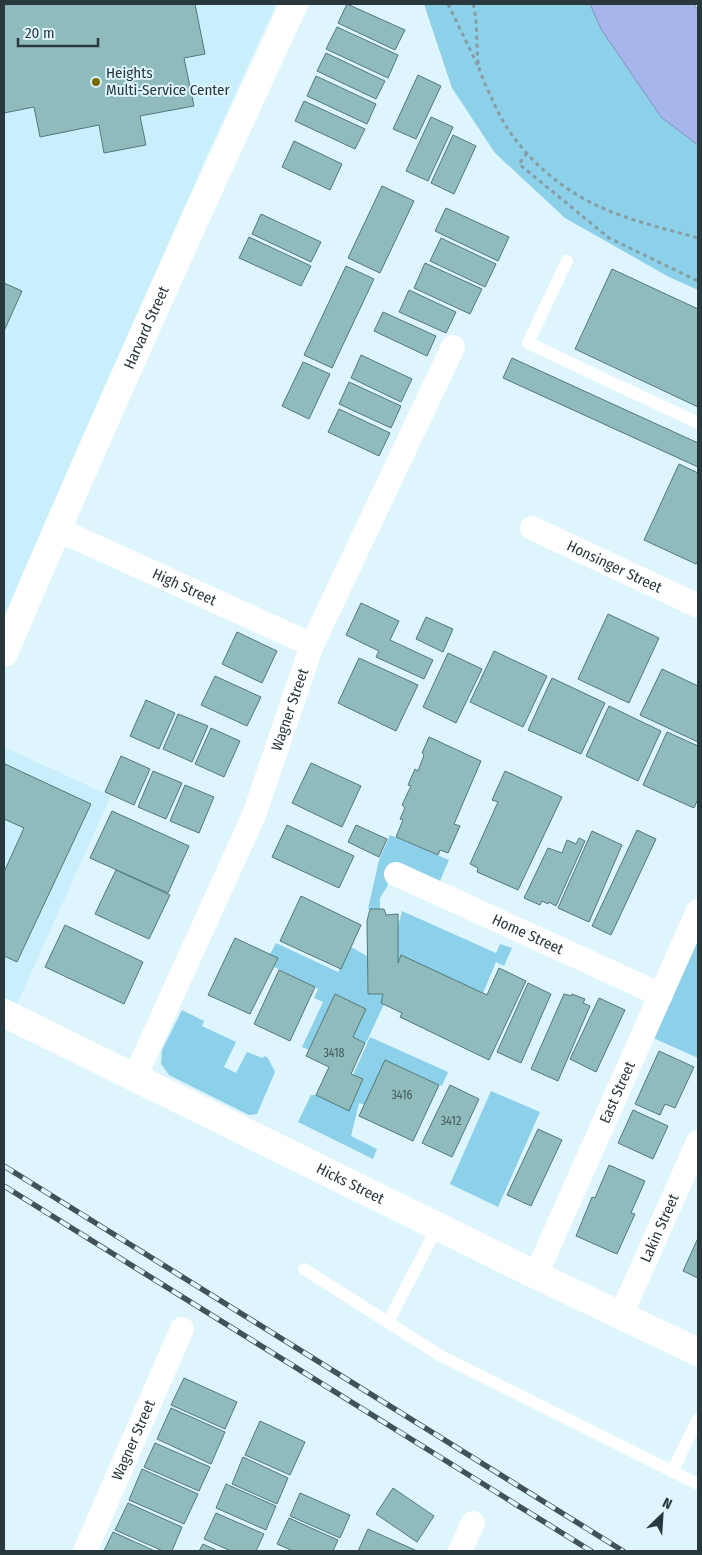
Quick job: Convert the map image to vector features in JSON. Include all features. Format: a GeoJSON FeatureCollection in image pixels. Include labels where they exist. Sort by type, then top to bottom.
{"type":"FeatureCollection","features":[{"type":"Feature","properties":{"kind":"street","name":"Harvard Street"},"geometry":{"type":"LineString","coordinates":[[4,653],[57,528],[204,198],[294,4]]}},
{"type":"Feature","properties":{"kind":"street","name":"Wagner Street"},"geometry":{"type":"LineString","coordinates":[[135,1077],[254,815],[312,645],[452,347]]}},
{"type":"Feature","properties":{"kind":"street","name":"High Street"},"geometry":{"type":"LineString","coordinates":[[57,528],[312,645]]}},
{"type":"Feature","properties":{"kind":"street","name":"Honsinger Street"},"geometry":{"type":"LineString","coordinates":[[532,528],[698,606]]}},
{"type":"Feature","properties":{"kind":"street","name":"Home Street"},"geometry":{"type":"LineString","coordinates":[[396,874],[661,995]]}},
{"type":"Feature","properties":{"kind":"street","name":"East Street"},"geometry":{"type":"LineString","coordinates":[[536,1275],[698,910]]}},
{"type":"Feature","properties":{"kind":"street","name":"Hicks Street"},"geometry":{"type":"LineString","coordinates":[[4,1013],[536,1275],[698,1352]]}},
{"type":"Feature","properties":{"kind":"street","name":"Lakin Street"},"geometry":{"type":"LineString","coordinates":[[621,1315],[698,1142]]}},
{"type":"Feature","properties":{"kind":"street","name":"Wagner Street"},"geometry":{"type":"LineString","coordinates":[[84,1551],[182,1330]]}},
{"type":"Feature","properties":{"kind":"street"},"geometry":{"type":"LineString","coordinates":[[463,1550],[473,1523]]}},
{"type":"Feature","properties":{"kind":"lane"},"geometry":{"type":"LineString","coordinates":[[567,261],[528,344],[698,423]]}},
{"type":"Feature","properties":{"kind":"lane"},"geometry":{"type":"LineString","coordinates":[[388,1322],[438,1226]]}},
{"type":"Feature","properties":{"kind":"lane"},"geometry":{"type":"LineString","coordinates":[[304,1269],[441,1356],[698,1484]]}},
{"type":"Feature","properties":{"kind":"lane"},"geometry":{"type":"LineString","coordinates":[[672,1472],[698,1419]]}},
{"type":"Feature","properties":{"kind":"path"},"geometry":{"type":"LineString","coordinates":[[448,4],[500,116],[527,153],[543,170],[580,197],[600,207],[629,218],[698,238]]}},
{"type":"Feature","properties":{"kind":"path"},"geometry":{"type":"LineString","coordinates":[[473,4],[476,14],[479,68]]}},
{"type":"Feature","properties":{"kind":"path"},"geometry":{"type":"LineString","coordinates":[[527,153],[519,164],[609,238],[698,281]]}},
{"type":"Feature","properties":{"kind":"shaded area"},"geometry":{"type":"Polygon","coordinates":[[[4,4],[276,4],[203,164],[4,622],[4,4]]]}},
{"type":"Feature","properties":{"kind":"shaded area"},"geometry":{"type":"Polygon","coordinates":[[[424,4],[590,4],[601,29],[661,117],[698,145],[698,290],[669,277],[565,218],[495,153],[452,88],[424,4]]]}},
{"type":"Feature","properties":{"kind":"shaded area"},"geometry":{"type":"Polygon","coordinates":[[[590,4],[694,4],[698,10],[698,145],[661,117],[601,29],[590,4]]]}},
{"type":"Feature","properties":{"kind":"shaded area"},"geometry":{"type":"Polygon","coordinates":[[[4,747],[111,796],[16,1006],[4,1000],[4,747]]]}},
{"type":"Feature","properties":{"kind":"shaded area"},"geometry":{"type":"Polygon","coordinates":[[[390,835],[449,860],[439,883],[386,878],[388,885],[380,898],[380,909],[368,909],[379,860],[390,835]]]}},
{"type":"Feature","properties":{"kind":"shaded area"},"geometry":{"type":"Polygon","coordinates":[[[402,911],[496,953],[500,944],[512,948],[504,966],[496,962],[483,993],[401,956],[398,963],[398,926],[402,911]]]}},
{"type":"Feature","properties":{"kind":"shaded area"},"geometry":{"type":"Polygon","coordinates":[[[698,930],[698,1058],[651,1037],[698,930]]]}},
{"type":"Feature","properties":{"kind":"shaded area"},"geometry":{"type":"Polygon","coordinates":[[[276,943],[338,972],[351,947],[367,956],[368,994],[383,994],[381,1003],[384,1004],[366,1043],[353,1037],[366,1009],[335,994],[309,1050],[302,1047],[323,1002],[314,998],[318,989],[274,967],[278,958],[270,954],[276,943]]]}},
{"type":"Feature","properties":{"kind":"shaded area"},"geometry":{"type":"Polygon","coordinates":[[[182,1010],[204,1021],[202,1026],[236,1042],[224,1067],[236,1073],[247,1052],[268,1058],[275,1072],[257,1114],[249,1115],[169,1075],[161,1064],[162,1050],[182,1010]]]}},
{"type":"Feature","properties":{"kind":"shaded area"},"geometry":{"type":"Polygon","coordinates":[[[370,1037],[448,1072],[442,1086],[386,1061],[365,1105],[359,1103],[351,1136],[377,1149],[373,1159],[298,1122],[311,1095],[316,1095],[349,1110],[363,1080],[353,1075],[370,1037]]]}},
{"type":"Feature","properties":{"kind":"shaded area"},"geometry":{"type":"Polygon","coordinates":[[[491,1091],[540,1112],[498,1207],[450,1184],[491,1091]]]}},
{"type":"Feature","properties":{"kind":"building","name":"Heights Multi-Service Center"},"geometry":{"type":"Polygon","coordinates":[[[4,4],[195,4],[205,54],[184,58],[194,106],[140,116],[146,145],[104,153],[99,125],[40,137],[34,107],[4,113],[4,4]]]}},
{"type":"Feature","properties":{"kind":"building"},"geometry":{"type":"Polygon","coordinates":[[[347,4],[405,30],[395,50],[338,23],[347,4]]]}},
{"type":"Feature","properties":{"kind":"building"},"geometry":{"type":"Polygon","coordinates":[[[337,27],[398,55],[388,78],[326,49],[337,27]]]}},
{"type":"Feature","properties":{"kind":"building"},"geometry":{"type":"Polygon","coordinates":[[[326,53],[385,81],[376,99],[317,71],[326,53]]]}},
{"type":"Feature","properties":{"kind":"building"},"geometry":{"type":"Polygon","coordinates":[[[418,75],[441,86],[416,139],[393,129],[418,75]]]}},
{"type":"Feature","properties":{"kind":"building"},"geometry":{"type":"Polygon","coordinates":[[[316,76],[376,104],[367,124],[307,96],[316,76]]]}},
{"type":"Feature","properties":{"kind":"building"},"geometry":{"type":"Polygon","coordinates":[[[304,101],[365,129],[355,149],[295,121],[304,101]]]}},
{"type":"Feature","properties":{"kind":"building"},"geometry":{"type":"Polygon","coordinates":[[[431,117],[453,127],[428,181],[406,171],[431,117]]]}},
{"type":"Feature","properties":{"kind":"building"},"geometry":{"type":"Polygon","coordinates":[[[453,135],[476,146],[454,194],[431,183],[453,135]]]}},
{"type":"Feature","properties":{"kind":"building"},"geometry":{"type":"Polygon","coordinates":[[[294,141],[342,164],[330,190],[282,167],[294,141]]]}},
{"type":"Feature","properties":{"kind":"building"},"geometry":{"type":"Polygon","coordinates":[[[382,186],[414,201],[380,273],[348,258],[382,186]]]}},
{"type":"Feature","properties":{"kind":"building"},"geometry":{"type":"Polygon","coordinates":[[[446,208],[509,237],[498,261],[435,231],[446,208]]]}},
{"type":"Feature","properties":{"kind":"building"},"geometry":{"type":"Polygon","coordinates":[[[261,214],[321,242],[311,262],[252,234],[261,214]]]}},
{"type":"Feature","properties":{"kind":"building"},"geometry":{"type":"Polygon","coordinates":[[[249,237],[311,266],[301,286],[239,258],[249,237]]]}},
{"type":"Feature","properties":{"kind":"building"},"geometry":{"type":"Polygon","coordinates":[[[441,238],[496,264],[485,287],[430,261],[441,238]]]}},
{"type":"Feature","properties":{"kind":"building"},"geometry":{"type":"Polygon","coordinates":[[[425,263],[482,289],[470,314],[414,288],[425,263]]]}},
{"type":"Feature","properties":{"kind":"building"},"geometry":{"type":"Polygon","coordinates":[[[346,266],[374,279],[332,368],[304,355],[346,266]]]}},
{"type":"Feature","properties":{"kind":"building"},"geometry":{"type":"Polygon","coordinates":[[[612,269],[698,309],[698,407],[575,349],[612,269]]]}},
{"type":"Feature","properties":{"kind":"building"},"geometry":{"type":"Polygon","coordinates":[[[4,283],[22,291],[4,331],[4,283]]]}},
{"type":"Feature","properties":{"kind":"building"},"geometry":{"type":"Polygon","coordinates":[[[409,290],[456,312],[446,333],[399,312],[409,290]]]}},
{"type":"Feature","properties":{"kind":"building"},"geometry":{"type":"Polygon","coordinates":[[[383,312],[436,336],[427,356],[374,331],[383,312]]]}},
{"type":"Feature","properties":{"kind":"building"},"geometry":{"type":"Polygon","coordinates":[[[361,355],[412,379],[401,402],[351,378],[361,355]]]}},
{"type":"Feature","properties":{"kind":"building"},"geometry":{"type":"Polygon","coordinates":[[[512,358],[698,443],[698,467],[503,378],[512,358]]]}},
{"type":"Feature","properties":{"kind":"building"},"geometry":{"type":"Polygon","coordinates":[[[303,362],[330,374],[309,419],[282,406],[303,362]]]}},
{"type":"Feature","properties":{"kind":"building"},"geometry":{"type":"Polygon","coordinates":[[[349,382],[401,406],[391,428],[339,404],[349,382]]]}},
{"type":"Feature","properties":{"kind":"building"},"geometry":{"type":"Polygon","coordinates":[[[339,409],[390,433],[379,456],[328,432],[339,409]]]}},
{"type":"Feature","properties":{"kind":"building"},"geometry":{"type":"Polygon","coordinates":[[[679,464],[698,473],[698,560],[696,564],[644,540],[679,464]]]}},
{"type":"Feature","properties":{"kind":"building"},"geometry":{"type":"Polygon","coordinates":[[[361,603],[399,621],[390,640],[433,660],[424,679],[376,657],[379,651],[346,635],[361,603]]]}},
{"type":"Feature","properties":{"kind":"building"},"geometry":{"type":"Polygon","coordinates":[[[608,614],[659,638],[629,703],[578,679],[608,614]]]}},
{"type":"Feature","properties":{"kind":"building"},"geometry":{"type":"Polygon","coordinates":[[[426,617],[453,629],[443,652],[416,639],[426,617]]]}},
{"type":"Feature","properties":{"kind":"building"},"geometry":{"type":"Polygon","coordinates":[[[237,632],[277,651],[262,683],[222,664],[237,632]]]}},
{"type":"Feature","properties":{"kind":"building"},"geometry":{"type":"Polygon","coordinates":[[[494,651],[547,676],[523,727],[470,702],[494,651]]]}},
{"type":"Feature","properties":{"kind":"building"},"geometry":{"type":"Polygon","coordinates":[[[448,653],[482,669],[456,723],[423,707],[448,653]]]}},
{"type":"Feature","properties":{"kind":"building"},"geometry":{"type":"Polygon","coordinates":[[[359,658],[418,685],[396,731],[338,703],[359,658]]]}},
{"type":"Feature","properties":{"kind":"building"},"geometry":{"type":"Polygon","coordinates":[[[662,669],[698,686],[698,742],[640,715],[662,669]]]}},
{"type":"Feature","properties":{"kind":"building"},"geometry":{"type":"Polygon","coordinates":[[[215,676],[261,697],[247,726],[201,705],[215,676]]]}},
{"type":"Feature","properties":{"kind":"building"},"geometry":{"type":"Polygon","coordinates":[[[552,678],[605,703],[581,754],[528,730],[552,678]]]}},
{"type":"Feature","properties":{"kind":"building"},"geometry":{"type":"Polygon","coordinates":[[[146,700],[175,713],[159,749],[130,736],[146,700]]]}},
{"type":"Feature","properties":{"kind":"building"},"geometry":{"type":"Polygon","coordinates":[[[609,706],[661,731],[638,781],[586,756],[609,706]]]}},
{"type":"Feature","properties":{"kind":"building"},"geometry":{"type":"Polygon","coordinates":[[[178,714],[208,726],[192,762],[163,749],[178,714]]]}},
{"type":"Feature","properties":{"kind":"building"},"geometry":{"type":"Polygon","coordinates":[[[211,728],[240,741],[224,777],[195,764],[211,728]]]}},
{"type":"Feature","properties":{"kind":"building"},"geometry":{"type":"Polygon","coordinates":[[[667,732],[698,746],[698,799],[694,808],[643,785],[667,732]]]}},
{"type":"Feature","properties":{"kind":"building"},"geometry":{"type":"Polygon","coordinates":[[[429,737],[481,761],[454,824],[460,826],[448,853],[440,850],[438,855],[396,837],[403,820],[400,819],[405,808],[402,805],[411,786],[408,785],[415,769],[418,771],[424,755],[422,753],[429,737]]]}},
{"type":"Feature","properties":{"kind":"building"},"geometry":{"type":"Polygon","coordinates":[[[121,756],[150,769],[134,805],[105,792],[121,756]]]}},
{"type":"Feature","properties":{"kind":"building"},"geometry":{"type":"Polygon","coordinates":[[[311,763],[361,786],[342,827],[292,803],[311,763]]]}},
{"type":"Feature","properties":{"kind":"building"},"geometry":{"type":"Polygon","coordinates":[[[5,764],[91,804],[17,962],[4,956],[4,872],[24,828],[4,819],[5,764]]]}},
{"type":"Feature","properties":{"kind":"building"},"geometry":{"type":"Polygon","coordinates":[[[153,771],[182,783],[166,819],[138,807],[153,771]]]}},
{"type":"Feature","properties":{"kind":"building"},"geometry":{"type":"Polygon","coordinates":[[[505,771],[562,797],[518,890],[477,872],[478,868],[470,864],[498,802],[492,800],[505,771]]]}},
{"type":"Feature","properties":{"kind":"building"},"geometry":{"type":"Polygon","coordinates":[[[185,785],[214,797],[199,833],[170,821],[185,785]]]}},
{"type":"Feature","properties":{"kind":"building"},"geometry":{"type":"Polygon","coordinates":[[[112,811],[189,846],[168,893],[90,858],[112,811]]]}},
{"type":"Feature","properties":{"kind":"building"},"geometry":{"type":"Polygon","coordinates":[[[287,825],[354,856],[339,888],[272,857],[287,825]]]}},
{"type":"Feature","properties":{"kind":"building"},"geometry":{"type":"Polygon","coordinates":[[[356,825],[387,839],[379,857],[348,842],[356,825]]]}},
{"type":"Feature","properties":{"kind":"building"},"geometry":{"type":"Polygon","coordinates":[[[637,830],[656,839],[611,935],[592,926],[637,830]]]}},
{"type":"Feature","properties":{"kind":"building"},"geometry":{"type":"Polygon","coordinates":[[[592,831],[622,845],[589,922],[558,908],[592,831]]]}},
{"type":"Feature","properties":{"kind":"building"},"geometry":{"type":"Polygon","coordinates":[[[579,838],[585,841],[556,906],[542,901],[540,905],[524,898],[548,848],[562,853],[567,840],[576,844],[579,838]]]}},
{"type":"Feature","properties":{"kind":"building"},"geometry":{"type":"Polygon","coordinates":[[[116,870],[170,895],[149,939],[95,914],[116,870]]]}},
{"type":"Feature","properties":{"kind":"building"},"geometry":{"type":"Polygon","coordinates":[[[301,896],[361,925],[341,969],[280,941],[301,896]]]}},
{"type":"Feature","properties":{"kind":"building"},"geometry":{"type":"Polygon","coordinates":[[[370,909],[384,909],[386,915],[398,914],[398,963],[401,955],[487,995],[499,968],[526,981],[489,1060],[400,1017],[402,1013],[381,1003],[383,994],[368,994],[367,921],[370,909]]]}},
{"type":"Feature","properties":{"kind":"building"},"geometry":{"type":"Polygon","coordinates":[[[65,925],[143,962],[124,1004],[45,967],[65,925]]]}},
{"type":"Feature","properties":{"kind":"building"},"geometry":{"type":"Polygon","coordinates":[[[235,938],[278,958],[250,1014],[208,995],[235,938]]]}},
{"type":"Feature","properties":{"kind":"building"},"geometry":{"type":"Polygon","coordinates":[[[279,970],[315,987],[290,1041],[254,1024],[279,970]]]}},
{"type":"Feature","properties":{"kind":"building"},"geometry":{"type":"Polygon","coordinates":[[[528,983],[551,994],[521,1063],[497,1052],[528,983]]]}},
{"type":"Feature","properties":{"kind":"building"},"geometry":{"type":"Polygon","coordinates":[[[335,994],[366,1009],[353,1037],[365,1043],[351,1074],[363,1079],[349,1111],[316,1095],[329,1067],[306,1056],[335,994]]]}},
{"type":"Feature","properties":{"kind":"building"},"geometry":{"type":"Polygon","coordinates":[[[564,994],[571,996],[572,994],[585,999],[583,1003],[590,1006],[558,1081],[531,1069],[564,994]]]}},
{"type":"Feature","properties":{"kind":"building"},"geometry":{"type":"Polygon","coordinates":[[[599,998],[625,1010],[596,1072],[570,1059],[599,998]]]}},
{"type":"Feature","properties":{"kind":"building"},"geometry":{"type":"Polygon","coordinates":[[[659,1051],[694,1067],[675,1108],[665,1104],[660,1115],[635,1104],[659,1051]]]}},
{"type":"Feature","properties":{"kind":"building"},"geometry":{"type":"Polygon","coordinates":[[[385,1060],[439,1085],[413,1141],[359,1116],[385,1060]]]}},
{"type":"Feature","properties":{"kind":"building"},"geometry":{"type":"Polygon","coordinates":[[[450,1085],[479,1099],[452,1157],[422,1143],[450,1085]]]}},
{"type":"Feature","properties":{"kind":"building"},"geometry":{"type":"Polygon","coordinates":[[[633,1110],[668,1126],[653,1159],[618,1143],[633,1110]]]}},
{"type":"Feature","properties":{"kind":"building"},"geometry":{"type":"Polygon","coordinates":[[[538,1129],[562,1140],[531,1206],[507,1195],[538,1129]]]}},
{"type":"Feature","properties":{"kind":"building"},"geometry":{"type":"Polygon","coordinates":[[[609,1165],[645,1181],[631,1213],[635,1214],[617,1254],[576,1236],[592,1197],[595,1198],[609,1165]]]}},
{"type":"Feature","properties":{"kind":"building"},"geometry":{"type":"Polygon","coordinates":[[[698,1238],[698,1278],[683,1271],[698,1238]]]}},
{"type":"Feature","properties":{"kind":"building"},"geometry":{"type":"Polygon","coordinates":[[[184,1378],[237,1402],[225,1429],[171,1405],[184,1378]]]}},
{"type":"Feature","properties":{"kind":"building"},"geometry":{"type":"Polygon","coordinates":[[[171,1408],[225,1432],[211,1464],[157,1439],[171,1408]]]}},
{"type":"Feature","properties":{"kind":"building"},"geometry":{"type":"Polygon","coordinates":[[[260,1421],[305,1442],[290,1475],[245,1455],[260,1421]]]}},
{"type":"Feature","properties":{"kind":"building"},"geometry":{"type":"Polygon","coordinates":[[[155,1443],[210,1467],[199,1491],[144,1467],[155,1443]]]}},
{"type":"Feature","properties":{"kind":"building"},"geometry":{"type":"Polygon","coordinates":[[[243,1457],[288,1478],[277,1504],[232,1484],[243,1457]]]}},
{"type":"Feature","properties":{"kind":"building"},"geometry":{"type":"Polygon","coordinates":[[[142,1469],[198,1494],[184,1524],[129,1500],[142,1469]]]}},
{"type":"Feature","properties":{"kind":"building"},"geometry":{"type":"Polygon","coordinates":[[[226,1484],[276,1506],[266,1530],[216,1508],[226,1484]]]}},
{"type":"Feature","properties":{"kind":"building"},"geometry":{"type":"Polygon","coordinates":[[[393,1488],[434,1516],[417,1542],[376,1514],[393,1488]]]}},
{"type":"Feature","properties":{"kind":"building"},"geometry":{"type":"Polygon","coordinates":[[[300,1493],[350,1515],[340,1538],[290,1516],[300,1493]]]}},
{"type":"Feature","properties":{"kind":"building"},"geometry":{"type":"Polygon","coordinates":[[[128,1503],[182,1527],[172,1551],[163,1551],[115,1530],[128,1503]]]}},
{"type":"Feature","properties":{"kind":"building"},"geometry":{"type":"Polygon","coordinates":[[[216,1513],[264,1534],[256,1551],[231,1551],[204,1539],[216,1513]]]}},
{"type":"Feature","properties":{"kind":"building"},"geometry":{"type":"Polygon","coordinates":[[[289,1518],[338,1540],[333,1551],[293,1551],[277,1544],[289,1518]]]}},
{"type":"Feature","properties":{"kind":"building"},"geometry":{"type":"Polygon","coordinates":[[[368,1529],[417,1551],[358,1551],[368,1529]]]}},
{"type":"Feature","properties":{"kind":"building"},"geometry":{"type":"Polygon","coordinates":[[[113,1532],[155,1551],[104,1551],[113,1532]]]}},
{"type":"Feature","properties":{"kind":"building"},"geometry":{"type":"Polygon","coordinates":[[[203,1544],[218,1551],[199,1551],[203,1544]]]}},
{"type":"Feature","properties":{"kind":"railway"},"geometry":{"type":"LineString","coordinates":[[4,1166],[623,1551]]}},
{"type":"Feature","properties":{"kind":"railway"},"geometry":{"type":"LineString","coordinates":[[4,1186],[591,1551]]}},
{"type":"Feature","properties":{"kind":"place","name":"Heights Multi-Service Center"},"geometry":{"type":"Point","coordinates":[96,82]}}]}
